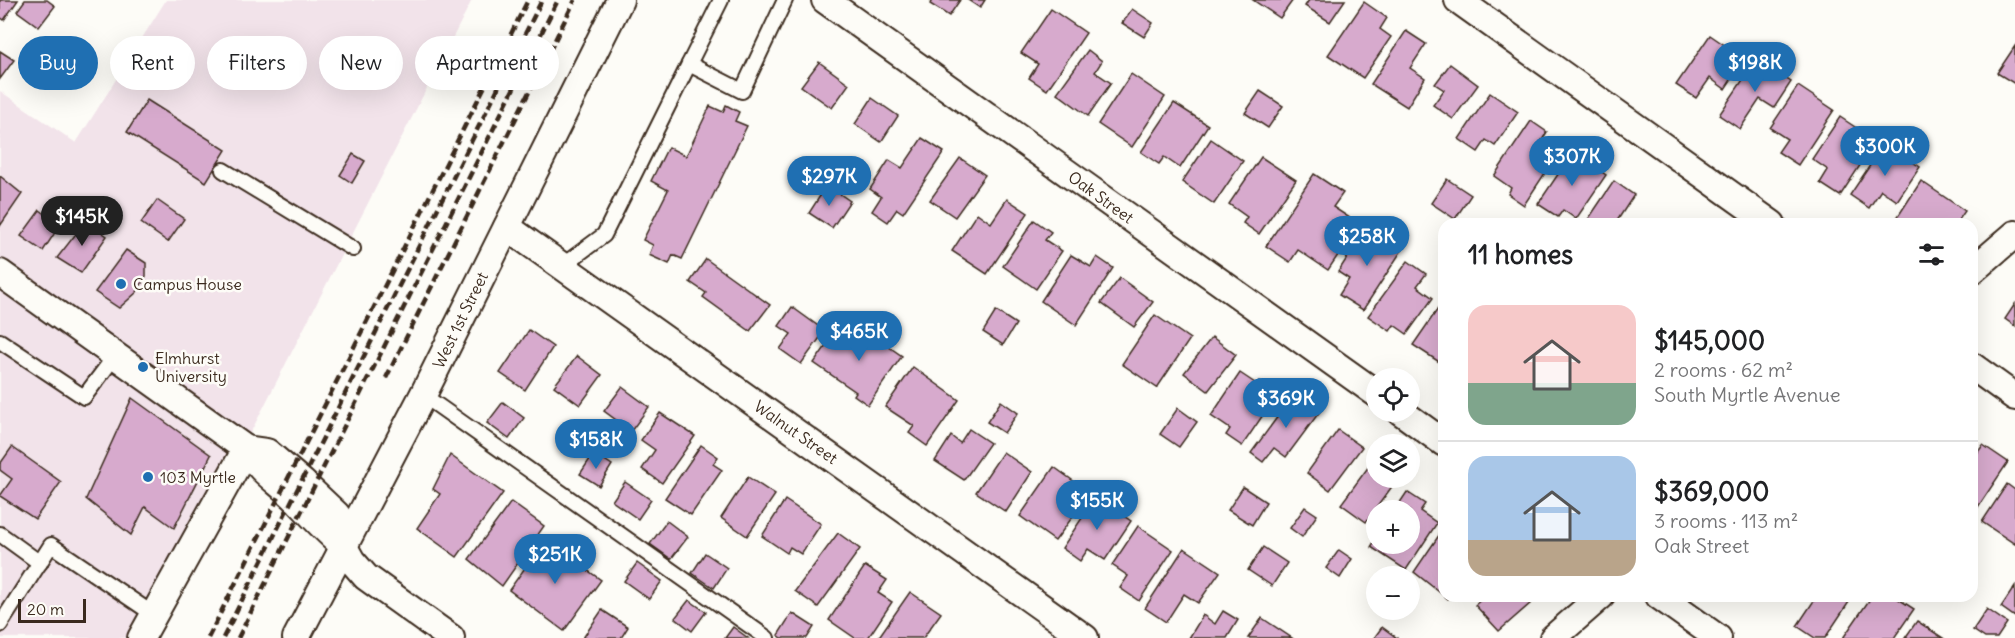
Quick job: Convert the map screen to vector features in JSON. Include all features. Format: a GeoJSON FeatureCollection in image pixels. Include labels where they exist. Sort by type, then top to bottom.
{"type":"FeatureCollection","features":[{"type":"Feature","properties":{"kind":"street","name":"West 1st Street"},"geometry":{"type":"LineString","coordinates":[[296,638],[423,395],[620,0]]}},
{"type":"Feature","properties":{"kind":"street","name":"Oak Street"},"geometry":{"type":"LineString","coordinates":[[825,0],[1366,386]]}},
{"type":"Feature","properties":{"kind":"street"},"geometry":{"type":"LineString","coordinates":[[1458,0],[1764,218]]}},
{"type":"Feature","properties":{"kind":"street","name":"Walnut Street"},"geometry":{"type":"LineString","coordinates":[[507,226],[1085,638]]}},
{"type":"Feature","properties":{"kind":"street"},"geometry":{"type":"LineString","coordinates":[[1978,266],[2015,234]]}},
{"type":"Feature","properties":{"kind":"street"},"geometry":{"type":"LineString","coordinates":[[0,273],[246,449],[259,470],[295,498],[326,532],[344,545],[352,561],[366,576],[451,638]]}},
{"type":"Feature","properties":{"kind":"street"},"geometry":{"type":"LineString","coordinates":[[1978,370],[2015,397]]}},
{"type":"Feature","properties":{"kind":"street"},"geometry":{"type":"LineString","coordinates":[[1416,422],[1438,438]]}},
{"type":"Feature","properties":{"kind":"street"},"geometry":{"type":"LineString","coordinates":[[141,638],[246,449]]}},
{"type":"Feature","properties":{"kind":"street"},"geometry":{"type":"LineString","coordinates":[[1552,638],[1594,602]]}},
{"type":"Feature","properties":{"kind":"street"},"geometry":{"type":"LineString","coordinates":[[1667,602],[1718,638]]}},
{"type":"Feature","properties":{"kind":"lane"},"geometry":{"type":"LineString","coordinates":[[562,266],[604,235],[721,0]]}},
{"type":"Feature","properties":{"kind":"lane"},"geometry":{"type":"LineString","coordinates":[[689,64],[742,91],[784,0]]}},
{"type":"Feature","properties":{"kind":"lane"},"geometry":{"type":"LineString","coordinates":[[223,170],[353,249]]}},
{"type":"Feature","properties":{"kind":"lane"},"geometry":{"type":"LineString","coordinates":[[0,341],[84,397],[115,356]]}},
{"type":"Feature","properties":{"kind":"lane"},"geometry":{"type":"LineString","coordinates":[[423,395],[767,638]]}},
{"type":"Feature","properties":{"kind":"lane"},"geometry":{"type":"LineString","coordinates":[[0,534],[40,563]]}},
{"type":"Feature","properties":{"kind":"lane"},"geometry":{"type":"LineString","coordinates":[[0,625],[51,545],[153,614]]}},
{"type":"Feature","properties":{"kind":"shaded area","name":"Elmhurst University"},"geometry":{"type":"Polygon","coordinates":[[[166,0],[472,0],[454,36],[415,36],[415,90],[426,90],[239,455],[137,638],[0,638],[0,91],[76,143],[110,89],[195,90],[195,36],[143,36],[166,0]]]}},
{"type":"Feature","properties":{"kind":"building"},"geometry":{"type":"Polygon","coordinates":[[[0,0],[18,0],[4,20],[0,17],[0,0]]]}},
{"type":"Feature","properties":{"kind":"building"},"geometry":{"type":"Polygon","coordinates":[[[25,0],[47,0],[55,6],[39,27],[17,11],[25,0]]]}},
{"type":"Feature","properties":{"kind":"building"},"geometry":{"type":"Polygon","coordinates":[[[932,0],[960,0],[949,16],[930,4],[932,0]]]}},
{"type":"Feature","properties":{"kind":"building"},"geometry":{"type":"Polygon","coordinates":[[[968,0],[985,0],[980,8],[968,0]]]}},
{"type":"Feature","properties":{"kind":"building"},"geometry":{"type":"Polygon","coordinates":[[[1253,0],[1293,0],[1280,18],[1253,0]]]}},
{"type":"Feature","properties":{"kind":"building"},"geometry":{"type":"Polygon","coordinates":[[[1309,0],[1345,0],[1330,22],[1305,6],[1309,0]]]}},
{"type":"Feature","properties":{"kind":"building"},"geometry":{"type":"Polygon","coordinates":[[[1364,2],[1387,18],[1380,29],[1391,37],[1363,78],[1328,55],[1364,2]]]}},
{"type":"Feature","properties":{"kind":"building"},"geometry":{"type":"Polygon","coordinates":[[[1051,9],[1086,33],[1047,90],[1029,78],[1038,64],[1021,53],[1051,9]]]}},
{"type":"Feature","properties":{"kind":"building"},"geometry":{"type":"Polygon","coordinates":[[[1132,9],[1153,23],[1144,37],[1122,23],[1132,9]]]}},
{"type":"Feature","properties":{"kind":"building"},"geometry":{"type":"Polygon","coordinates":[[[1406,31],[1426,44],[1410,68],[1425,78],[1407,107],[1371,84],[1406,31]]]}},
{"type":"Feature","properties":{"kind":"building"},"geometry":{"type":"Polygon","coordinates":[[[1710,35],[1745,59],[1725,89],[1710,78],[1696,98],[1676,85],[1710,35]]]}},
{"type":"Feature","properties":{"kind":"building"},"geometry":{"type":"Polygon","coordinates":[[[2015,46],[2015,84],[1997,73],[2015,46]]]}},
{"type":"Feature","properties":{"kind":"building"},"geometry":{"type":"Polygon","coordinates":[[[1088,50],[1102,61],[1095,72],[1111,83],[1088,116],[1057,93],[1088,50]]]}},
{"type":"Feature","properties":{"kind":"building"},"geometry":{"type":"Polygon","coordinates":[[[0,51],[14,60],[0,79],[0,51]]]}},
{"type":"Feature","properties":{"kind":"building"},"geometry":{"type":"Polygon","coordinates":[[[1757,59],[1791,82],[1774,108],[1760,99],[1740,129],[1719,115],[1757,59]]]}},
{"type":"Feature","properties":{"kind":"building"},"geometry":{"type":"Polygon","coordinates":[[[819,62],[849,84],[832,108],[801,86],[819,62]]]}},
{"type":"Feature","properties":{"kind":"building"},"geometry":{"type":"Polygon","coordinates":[[[1450,64],[1478,85],[1453,119],[1433,105],[1444,90],[1435,84],[1450,64]]]}},
{"type":"Feature","properties":{"kind":"building"},"geometry":{"type":"Polygon","coordinates":[[[1131,74],[1165,97],[1132,147],[1098,124],[1131,74]]]}},
{"type":"Feature","properties":{"kind":"building"},"geometry":{"type":"Polygon","coordinates":[[[1798,86],[1834,110],[1798,165],[1778,152],[1787,139],[1770,128],[1798,86]]]}},
{"type":"Feature","properties":{"kind":"building"},"geometry":{"type":"Polygon","coordinates":[[[1260,91],[1283,106],[1268,128],[1245,113],[1260,91]]]}},
{"type":"Feature","properties":{"kind":"building"},"geometry":{"type":"Polygon","coordinates":[[[1490,93],[1518,112],[1495,146],[1486,140],[1478,152],[1459,139],[1490,93]]]}},
{"type":"Feature","properties":{"kind":"building"},"geometry":{"type":"Polygon","coordinates":[[[872,98],[898,116],[881,142],[855,124],[872,98]]]}},
{"type":"Feature","properties":{"kind":"building"},"geometry":{"type":"Polygon","coordinates":[[[147,100],[226,150],[206,182],[127,132],[147,100]]]}},
{"type":"Feature","properties":{"kind":"building"},"geometry":{"type":"Polygon","coordinates":[[[1174,103],[1208,125],[1180,168],[1164,157],[1159,164],[1141,152],[1174,103]]]}},
{"type":"Feature","properties":{"kind":"building"},"geometry":{"type":"Polygon","coordinates":[[[726,105],[739,112],[735,121],[747,126],[682,259],[673,255],[669,264],[649,255],[653,245],[643,240],[668,190],[651,181],[668,147],[686,156],[710,106],[723,112],[726,105]]]}},
{"type":"Feature","properties":{"kind":"building"},"geometry":{"type":"Polygon","coordinates":[[[1840,117],[1876,141],[1840,196],[1820,183],[1828,170],[1812,159],[1840,117]]]}},
{"type":"Feature","properties":{"kind":"building"},"geometry":{"type":"Polygon","coordinates":[[[1531,121],[1547,132],[1542,140],[1559,152],[1524,205],[1508,194],[1511,188],[1494,176],[1531,121]]]}},
{"type":"Feature","properties":{"kind":"building"},"geometry":{"type":"Polygon","coordinates":[[[922,138],[944,152],[903,213],[897,209],[888,222],[872,211],[881,197],[870,189],[889,160],[902,168],[922,138]]]}},
{"type":"Feature","properties":{"kind":"building"},"geometry":{"type":"Polygon","coordinates":[[[1211,139],[1243,161],[1214,204],[1182,182],[1211,139]]]}},
{"type":"Feature","properties":{"kind":"building"},"geometry":{"type":"Polygon","coordinates":[[[1885,143],[1920,167],[1897,201],[1881,190],[1869,208],[1850,195],[1885,143]]]}},
{"type":"Feature","properties":{"kind":"building"},"geometry":{"type":"Polygon","coordinates":[[[1573,152],[1606,175],[1577,218],[1563,210],[1558,217],[1538,204],[1573,152]]]}},
{"type":"Feature","properties":{"kind":"building"},"geometry":{"type":"Polygon","coordinates":[[[353,154],[365,161],[352,183],[340,175],[353,154]]]}},
{"type":"Feature","properties":{"kind":"building"},"geometry":{"type":"Polygon","coordinates":[[[1261,157],[1296,180],[1259,234],[1243,223],[1247,217],[1229,204],[1261,157]]]}},
{"type":"Feature","properties":{"kind":"building"},"geometry":{"type":"Polygon","coordinates":[[[960,158],[985,175],[955,217],[930,200],[960,158]]]}},
{"type":"Feature","properties":{"kind":"building"},"geometry":{"type":"Polygon","coordinates":[[[1314,174],[1343,193],[1333,207],[1359,224],[1328,270],[1298,250],[1290,262],[1266,246],[1314,174]]]}},
{"type":"Feature","properties":{"kind":"building"},"geometry":{"type":"Polygon","coordinates":[[[0,176],[22,194],[0,226],[0,176]]]}},
{"type":"Feature","properties":{"kind":"building"},"geometry":{"type":"Polygon","coordinates":[[[1447,179],[1471,195],[1456,218],[1431,203],[1447,179]]]}},
{"type":"Feature","properties":{"kind":"building"},"geometry":{"type":"Polygon","coordinates":[[[1614,181],[1634,195],[1619,218],[1589,218],[1614,181]]]}},
{"type":"Feature","properties":{"kind":"building"},"geometry":{"type":"Polygon","coordinates":[[[1921,181],[1965,211],[1960,218],[1897,218],[1921,181]]]}},
{"type":"Feature","properties":{"kind":"building"},"geometry":{"type":"Polygon","coordinates":[[[827,185],[850,201],[832,228],[809,213],[827,185]]]}},
{"type":"Feature","properties":{"kind":"building"},"geometry":{"type":"Polygon","coordinates":[[[1007,199],[1028,213],[987,274],[952,251],[977,213],[991,223],[1007,199]]]}},
{"type":"Feature","properties":{"kind":"building"},"geometry":{"type":"Polygon","coordinates":[[[157,200],[184,219],[168,242],[141,223],[157,200]]]}},
{"type":"Feature","properties":{"kind":"building"},"geometry":{"type":"Polygon","coordinates":[[[40,210],[60,225],[43,251],[21,236],[40,210]]]}},
{"type":"Feature","properties":{"kind":"building"},"geometry":{"type":"Polygon","coordinates":[[[1034,220],[1051,232],[1045,240],[1062,251],[1036,289],[1003,266],[1034,220]]]}},
{"type":"Feature","properties":{"kind":"building","name":"Campus House"},"geometry":{"type":"Polygon","coordinates":[[[86,221],[107,236],[81,273],[57,258],[86,221]]]}},
{"type":"Feature","properties":{"kind":"building"},"geometry":{"type":"Polygon","coordinates":[[[1367,227],[1402,250],[1363,310],[1339,295],[1349,279],[1338,272],[1367,227]]]}},
{"type":"Feature","properties":{"kind":"building","name":"Campus House"},"geometry":{"type":"Polygon","coordinates":[[[126,250],[146,263],[146,276],[137,292],[119,308],[95,292],[126,250]]]}},
{"type":"Feature","properties":{"kind":"building"},"geometry":{"type":"Polygon","coordinates":[[[1071,255],[1091,267],[1097,257],[1113,268],[1076,325],[1041,301],[1071,255]]]}},
{"type":"Feature","properties":{"kind":"building"},"geometry":{"type":"Polygon","coordinates":[[[706,259],[770,305],[750,331],[703,297],[706,293],[690,282],[706,259]]]}},
{"type":"Feature","properties":{"kind":"building"},"geometry":{"type":"Polygon","coordinates":[[[1408,261],[1426,274],[1417,286],[1433,298],[1407,334],[1394,325],[1390,331],[1368,316],[1408,261]]]}},
{"type":"Feature","properties":{"kind":"building"},"geometry":{"type":"Polygon","coordinates":[[[1120,278],[1153,302],[1134,327],[1101,303],[1120,278]]]}},
{"type":"Feature","properties":{"kind":"building"},"geometry":{"type":"Polygon","coordinates":[[[2015,304],[2015,326],[2005,319],[2015,304]]]}},
{"type":"Feature","properties":{"kind":"building"},"geometry":{"type":"Polygon","coordinates":[[[792,307],[825,331],[801,364],[780,349],[791,334],[779,326],[792,307]]]}},
{"type":"Feature","properties":{"kind":"building"},"geometry":{"type":"Polygon","coordinates":[[[1438,309],[1438,361],[1413,345],[1438,309]]]}},
{"type":"Feature","properties":{"kind":"building"},"geometry":{"type":"Polygon","coordinates":[[[996,311],[1016,324],[1003,345],[983,332],[996,311]]]}},
{"type":"Feature","properties":{"kind":"building"},"geometry":{"type":"Polygon","coordinates":[[[1155,315],[1190,339],[1157,388],[1122,364],[1155,315]]]}},
{"type":"Feature","properties":{"kind":"building"},"geometry":{"type":"Polygon","coordinates":[[[856,324],[902,356],[868,405],[854,395],[856,392],[814,363],[838,329],[847,336],[856,324]]]}},
{"type":"Feature","properties":{"kind":"building"},"geometry":{"type":"Polygon","coordinates":[[[529,330],[553,347],[525,390],[500,373],[529,330]]]}},
{"type":"Feature","properties":{"kind":"building"},"geometry":{"type":"Polygon","coordinates":[[[1212,337],[1236,355],[1208,391],[1184,373],[1212,337]]]}},
{"type":"Feature","properties":{"kind":"building"},"geometry":{"type":"Polygon","coordinates":[[[577,356],[602,375],[580,405],[554,386],[577,356]]]}},
{"type":"Feature","properties":{"kind":"building"},"geometry":{"type":"Polygon","coordinates":[[[913,367],[959,400],[927,446],[909,433],[914,426],[885,407],[913,367]]]}},
{"type":"Feature","properties":{"kind":"building"},"geometry":{"type":"Polygon","coordinates":[[[1240,373],[1258,385],[1260,381],[1278,393],[1242,446],[1226,435],[1230,429],[1211,416],[1240,373]]]}},
{"type":"Feature","properties":{"kind":"building"},"geometry":{"type":"Polygon","coordinates":[[[622,387],[649,407],[631,431],[604,411],[622,387]]]}},
{"type":"Feature","properties":{"kind":"building"},"geometry":{"type":"Polygon","coordinates":[[[1292,397],[1309,408],[1312,404],[1321,410],[1286,457],[1274,448],[1263,462],[1251,453],[1292,397]]]}},
{"type":"Feature","properties":{"kind":"building","name":"103 Myrtle"},"geometry":{"type":"Polygon","coordinates":[[[132,398],[211,455],[174,528],[145,507],[131,535],[86,499],[132,398]]]}},
{"type":"Feature","properties":{"kind":"building"},"geometry":{"type":"Polygon","coordinates":[[[1001,401],[1018,413],[1004,433],[987,422],[1001,401]]]}},
{"type":"Feature","properties":{"kind":"building"},"geometry":{"type":"Polygon","coordinates":[[[503,402],[524,418],[509,439],[487,423],[503,402]]]}},
{"type":"Feature","properties":{"kind":"building"},"geometry":{"type":"Polygon","coordinates":[[[1178,408],[1197,422],[1179,447],[1160,434],[1178,408]]]}},
{"type":"Feature","properties":{"kind":"building"},"geometry":{"type":"Polygon","coordinates":[[[660,413],[695,436],[662,483],[642,469],[655,450],[641,440],[660,413]]]}},
{"type":"Feature","properties":{"kind":"building"},"geometry":{"type":"Polygon","coordinates":[[[969,429],[990,443],[964,480],[935,461],[951,436],[960,443],[969,429]]]}},
{"type":"Feature","properties":{"kind":"building"},"geometry":{"type":"Polygon","coordinates":[[[1338,430],[1362,447],[1330,490],[1307,473],[1338,430]]]}},
{"type":"Feature","properties":{"kind":"building"},"geometry":{"type":"Polygon","coordinates":[[[701,445],[718,457],[713,464],[722,470],[691,515],[665,498],[701,445]]]}},
{"type":"Feature","properties":{"kind":"building"},"geometry":{"type":"Polygon","coordinates":[[[1983,445],[2008,462],[1978,507],[1978,452],[1983,445]]]}},
{"type":"Feature","properties":{"kind":"building"},"geometry":{"type":"Polygon","coordinates":[[[12,447],[61,482],[35,519],[0,496],[12,479],[0,470],[0,464],[12,447]]]}},
{"type":"Feature","properties":{"kind":"building"},"geometry":{"type":"Polygon","coordinates":[[[1003,452],[1032,472],[1006,512],[976,492],[1003,452]]]}},
{"type":"Feature","properties":{"kind":"building"},"geometry":{"type":"Polygon","coordinates":[[[594,453],[612,465],[599,486],[580,474],[594,453]]]}},
{"type":"Feature","properties":{"kind":"building"},"geometry":{"type":"Polygon","coordinates":[[[450,455],[503,493],[457,557],[417,528],[440,494],[433,489],[450,455]]]}},
{"type":"Feature","properties":{"kind":"building"},"geometry":{"type":"Polygon","coordinates":[[[1054,467],[1090,493],[1055,541],[1020,516],[1054,467]]]}},
{"type":"Feature","properties":{"kind":"building"},"geometry":{"type":"Polygon","coordinates":[[[1366,470],[1366,488],[1391,488],[1382,500],[1366,500],[1366,522],[1341,504],[1366,470]]]}},
{"type":"Feature","properties":{"kind":"building"},"geometry":{"type":"Polygon","coordinates":[[[748,477],[775,495],[747,536],[721,518],[748,477]]]}},
{"type":"Feature","properties":{"kind":"building"},"geometry":{"type":"Polygon","coordinates":[[[625,482],[651,500],[638,519],[612,501],[625,482]]]}},
{"type":"Feature","properties":{"kind":"building"},"geometry":{"type":"Polygon","coordinates":[[[2007,484],[2015,490],[2015,544],[1982,522],[2007,484]]]}},
{"type":"Feature","properties":{"kind":"building"},"geometry":{"type":"Polygon","coordinates":[[[1243,487],[1266,502],[1252,525],[1228,510],[1243,487]]]}},
{"type":"Feature","properties":{"kind":"building"},"geometry":{"type":"Polygon","coordinates":[[[1407,492],[1419,500],[1402,500],[1407,492]]]}},
{"type":"Feature","properties":{"kind":"building"},"geometry":{"type":"Polygon","coordinates":[[[1096,497],[1131,521],[1105,560],[1088,549],[1080,561],[1062,548],[1096,497]]]}},
{"type":"Feature","properties":{"kind":"building"},"geometry":{"type":"Polygon","coordinates":[[[785,500],[821,524],[801,554],[790,547],[787,553],[762,536],[785,500]]]}},
{"type":"Feature","properties":{"kind":"building"},"geometry":{"type":"Polygon","coordinates":[[[1420,501],[1425,504],[1420,511],[1420,501]]]}},
{"type":"Feature","properties":{"kind":"building"},"geometry":{"type":"Polygon","coordinates":[[[511,502],[544,526],[502,586],[469,559],[511,502]]]}},
{"type":"Feature","properties":{"kind":"building"},"geometry":{"type":"Polygon","coordinates":[[[1305,507],[1317,515],[1302,537],[1290,528],[1305,507]]]}},
{"type":"Feature","properties":{"kind":"building"},"geometry":{"type":"Polygon","coordinates":[[[1420,511],[1437,523],[1420,549],[1420,511]]]}},
{"type":"Feature","properties":{"kind":"building"},"geometry":{"type":"Polygon","coordinates":[[[667,521],[688,537],[671,559],[650,544],[667,521]]]}},
{"type":"Feature","properties":{"kind":"building"},"geometry":{"type":"Polygon","coordinates":[[[1138,526],[1173,550],[1139,601],[1120,588],[1128,576],[1112,565],[1138,526]]]}},
{"type":"Feature","properties":{"kind":"building"},"geometry":{"type":"Polygon","coordinates":[[[838,533],[860,549],[818,607],[795,591],[838,533]]]}},
{"type":"Feature","properties":{"kind":"building"},"geometry":{"type":"Polygon","coordinates":[[[1438,537],[1438,591],[1420,577],[1420,566],[1418,566],[1438,537]]]}},
{"type":"Feature","properties":{"kind":"building"},"geometry":{"type":"Polygon","coordinates":[[[545,540],[601,580],[564,631],[509,590],[545,540]]]}},
{"type":"Feature","properties":{"kind":"building"},"geometry":{"type":"Polygon","coordinates":[[[1263,547],[1287,563],[1272,586],[1248,570],[1263,547]]]}},
{"type":"Feature","properties":{"kind":"building"},"geometry":{"type":"Polygon","coordinates":[[[1184,548],[1220,572],[1198,603],[1184,594],[1166,622],[1145,608],[1184,548]]]}},
{"type":"Feature","properties":{"kind":"building"},"geometry":{"type":"Polygon","coordinates":[[[1339,550],[1352,559],[1340,578],[1326,568],[1339,550]]]}},
{"type":"Feature","properties":{"kind":"building"},"geometry":{"type":"Polygon","coordinates":[[[705,553],[727,568],[714,588],[692,573],[705,553]]]}},
{"type":"Feature","properties":{"kind":"building"},"geometry":{"type":"Polygon","coordinates":[[[1382,554],[1417,554],[1409,566],[1400,566],[1382,554]]]}},
{"type":"Feature","properties":{"kind":"building"},"geometry":{"type":"Polygon","coordinates":[[[637,563],[662,581],[649,599],[624,581],[637,563]]]}},
{"type":"Feature","properties":{"kind":"building"},"geometry":{"type":"Polygon","coordinates":[[[865,566],[887,580],[878,593],[892,602],[868,638],[855,638],[829,620],[865,566]]]}},
{"type":"Feature","properties":{"kind":"building"},"geometry":{"type":"Polygon","coordinates":[[[2015,586],[2015,617],[2001,607],[2015,586]]]}},
{"type":"Feature","properties":{"kind":"building"},"geometry":{"type":"Polygon","coordinates":[[[910,592],[941,613],[923,638],[878,638],[910,592]]]}},
{"type":"Feature","properties":{"kind":"building"},"geometry":{"type":"Polygon","coordinates":[[[689,600],[706,612],[692,631],[675,618],[689,600]]]}},
{"type":"Feature","properties":{"kind":"building"},"geometry":{"type":"Polygon","coordinates":[[[1478,602],[1532,602],[1499,631],[1475,605],[1478,602]]]}},
{"type":"Feature","properties":{"kind":"building"},"geometry":{"type":"Polygon","coordinates":[[[1813,602],[1849,602],[1825,638],[1815,638],[1797,626],[1813,602]]]}},
{"type":"Feature","properties":{"kind":"building"},"geometry":{"type":"Polygon","coordinates":[[[1868,602],[1903,602],[1914,609],[1894,638],[1843,638],[1868,602]]]}},
{"type":"Feature","properties":{"kind":"building"},"geometry":{"type":"Polygon","coordinates":[[[1987,609],[2007,623],[1997,638],[1985,638],[1973,630],[1987,609]]]}},
{"type":"Feature","properties":{"kind":"building"},"geometry":{"type":"Polygon","coordinates":[[[602,610],[628,627],[621,638],[583,638],[602,610]]]}},
{"type":"Feature","properties":{"kind":"building"},"geometry":{"type":"Polygon","coordinates":[[[1223,611],[1238,620],[1227,638],[1189,638],[1203,615],[1215,624],[1223,611]]]}},
{"type":"Feature","properties":{"kind":"building"},"geometry":{"type":"Polygon","coordinates":[[[792,613],[814,627],[807,638],[782,638],[778,635],[792,613]]]}},
{"type":"Feature","properties":{"kind":"building"},"geometry":{"type":"Polygon","coordinates":[[[1262,618],[1292,638],[1248,638],[1262,618]]]}},
{"type":"Feature","properties":{"kind":"building"},"geometry":{"type":"Polygon","coordinates":[[[1917,621],[1943,638],[1905,638],[1917,621]]]}},
{"type":"Feature","properties":{"kind":"building"},"geometry":{"type":"Polygon","coordinates":[[[733,627],[748,638],[725,638],[733,627]]]}},
{"type":"Feature","properties":{"kind":"building"},"geometry":{"type":"Polygon","coordinates":[[[1382,627],[1397,638],[1374,638],[1382,627]]]}},
{"type":"Feature","properties":{"kind":"railway"},"geometry":{"type":"LineString","coordinates":[[208,638],[528,0]]}},
{"type":"Feature","properties":{"kind":"railway"},"geometry":{"type":"LineString","coordinates":[[223,638],[542,0]]}},
{"type":"Feature","properties":{"kind":"railway"},"geometry":{"type":"LineString","coordinates":[[238,638],[558,0]]}},
{"type":"Feature","properties":{"kind":"railway"},"geometry":{"type":"LineString","coordinates":[[386,378],[575,0]]}},
{"type":"Feature","properties":{"kind":"place","name":"Campus House"},"geometry":{"type":"Point","coordinates":[121,284]}},
{"type":"Feature","properties":{"kind":"place","name":"Elmhurst University"},"geometry":{"type":"Point","coordinates":[143,367]}},
{"type":"Feature","properties":{"kind":"place","name":"103 Myrtle"},"geometry":{"type":"Point","coordinates":[148,477]}}]}
